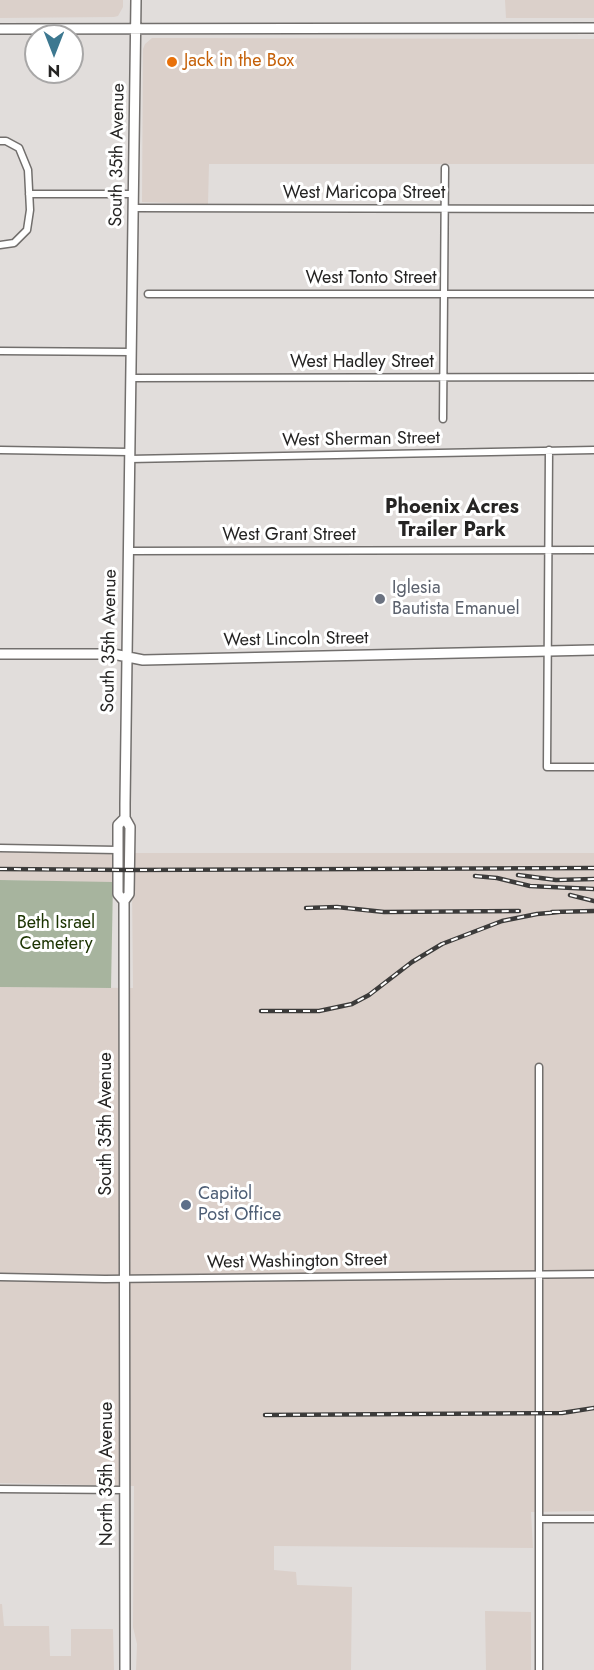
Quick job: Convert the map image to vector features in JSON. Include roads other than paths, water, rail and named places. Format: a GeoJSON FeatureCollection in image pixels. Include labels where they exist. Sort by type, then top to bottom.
{"type":"FeatureCollection","features":[{"type":"Feature","properties":{"kind":"main road","name":"South 35th Avenue"},"geometry":{"type":"LineString","coordinates":[[124,1279],[124,902],[129,894],[130,827],[125,818],[136,0]]}},
{"type":"Feature","properties":{"kind":"main road"},"geometry":{"type":"LineString","coordinates":[[0,29],[594,28]]}},
{"type":"Feature","properties":{"kind":"main road","name":"West Lincoln Street"},"geometry":{"type":"LineString","coordinates":[[0,654],[113,654],[143,660],[594,650]]}},
{"type":"Feature","properties":{"kind":"main road"},"geometry":{"type":"LineString","coordinates":[[124,902],[118,894],[118,825],[125,818]]}},
{"type":"Feature","properties":{"kind":"main road","name":"North 35th Avenue"},"geometry":{"type":"LineString","coordinates":[[124,1279],[125,1670]]}},
{"type":"Feature","properties":{"kind":"street"},"geometry":{"type":"LineString","coordinates":[[0,141],[6,141],[19,148],[28,170],[30,210],[27,230],[14,243],[0,245]]}},
{"type":"Feature","properties":{"kind":"street"},"geometry":{"type":"LineString","coordinates":[[443,419],[446,168]]}},
{"type":"Feature","properties":{"kind":"street"},"geometry":{"type":"LineString","coordinates":[[29,194],[134,194]]}},
{"type":"Feature","properties":{"kind":"street","name":"West Maricopa Street"},"geometry":{"type":"LineString","coordinates":[[134,208],[594,209]]}},
{"type":"Feature","properties":{"kind":"street","name":"West Tonto Street"},"geometry":{"type":"LineString","coordinates":[[148,294],[594,294]]}},
{"type":"Feature","properties":{"kind":"street"},"geometry":{"type":"LineString","coordinates":[[0,351],[131,352]]}},
{"type":"Feature","properties":{"kind":"street","name":"West Hadley Street"},"geometry":{"type":"LineString","coordinates":[[130,378],[594,377]]}},
{"type":"Feature","properties":{"kind":"street","name":"West Sherman Street"},"geometry":{"type":"LineString","coordinates":[[0,450],[252,458],[594,450]]}},
{"type":"Feature","properties":{"kind":"street"},"geometry":{"type":"LineString","coordinates":[[549,450],[547,767],[594,767]]}},
{"type":"Feature","properties":{"kind":"street","name":"West Grant Street"},"geometry":{"type":"LineString","coordinates":[[128,551],[594,550]]}},
{"type":"Feature","properties":{"kind":"street"},"geometry":{"type":"LineString","coordinates":[[0,848],[118,850]]}},
{"type":"Feature","properties":{"kind":"street"},"geometry":{"type":"LineString","coordinates":[[539,1067],[539,1670]]}},
{"type":"Feature","properties":{"kind":"street","name":"West Washington Street"},"geometry":{"type":"LineString","coordinates":[[0,1277],[124,1279],[594,1274]]}},
{"type":"Feature","properties":{"kind":"street"},"geometry":{"type":"LineString","coordinates":[[0,1489],[124,1490]]}},
{"type":"Feature","properties":{"kind":"street"},"geometry":{"type":"LineString","coordinates":[[539,1519],[594,1519]]}},
{"type":"Feature","properties":{"kind":"railway"},"geometry":{"type":"LineString","coordinates":[[0,869],[594,868]]}},
{"type":"Feature","properties":{"kind":"railway"},"geometry":{"type":"LineString","coordinates":[[518,875],[556,880],[594,879]]}},
{"type":"Feature","properties":{"kind":"railway"},"geometry":{"type":"LineString","coordinates":[[475,876],[497,878],[530,886],[594,889]]}},
{"type":"Feature","properties":{"kind":"railway"},"geometry":{"type":"LineString","coordinates":[[570,895],[594,901]]}},
{"type":"Feature","properties":{"kind":"railway"},"geometry":{"type":"LineString","coordinates":[[306,908],[337,907],[384,912],[519,911]]}},
{"type":"Feature","properties":{"kind":"railway"},"geometry":{"type":"LineString","coordinates":[[552,912],[594,911]]}},
{"type":"Feature","properties":{"kind":"railway"},"geometry":{"type":"LineString","coordinates":[[261,1011],[319,1011],[352,1004],[369,995],[412,962],[442,944],[502,921],[560,912]]}},
{"type":"Feature","properties":{"kind":"railway"},"geometry":{"type":"LineString","coordinates":[[265,1415],[562,1413],[594,1408]]}},
{"type":"Feature","properties":{"kind":"place","name":"Jack in the Box"},"geometry":{"type":"Point","coordinates":[172,62]}},
{"type":"Feature","properties":{"kind":"place","name":"Iglesia Bautista Emanuel"},"geometry":{"type":"Point","coordinates":[380,599]}},
{"type":"Feature","properties":{"kind":"place","name":"Capitol Post Office"},"geometry":{"type":"Point","coordinates":[186,1205]}},
{"type":"Feature","properties":{"kind":"district","name":"Phoenix Acres Trailer Park"},"geometry":{"type":"Point","coordinates":[452,520]}},
{"type":"Feature","properties":{"kind":"park label","name":"Beth Israel Cemetery"},"geometry":{"type":"Point","coordinates":[56,934]}}]}
